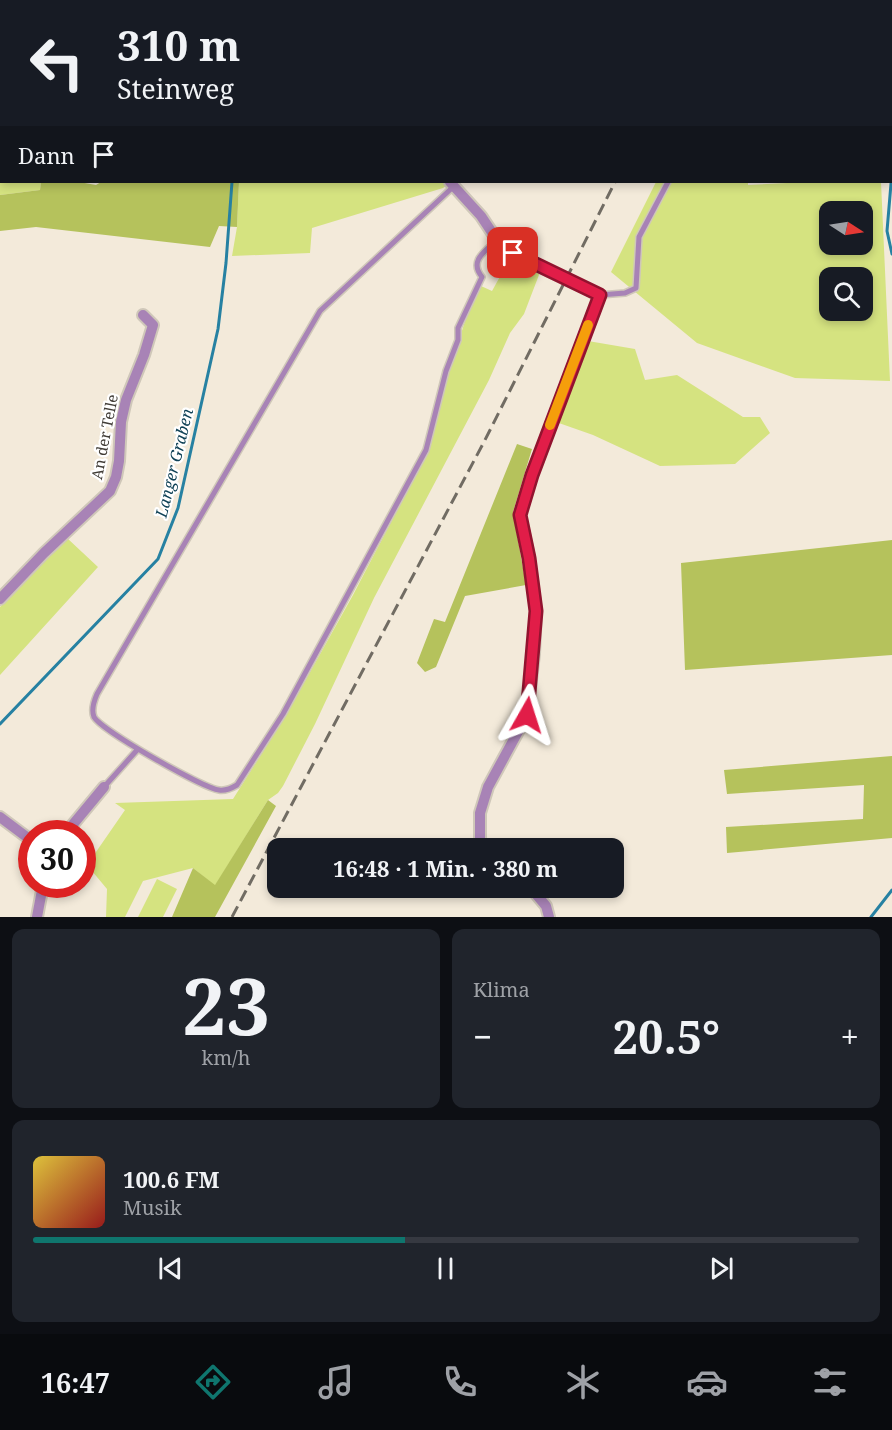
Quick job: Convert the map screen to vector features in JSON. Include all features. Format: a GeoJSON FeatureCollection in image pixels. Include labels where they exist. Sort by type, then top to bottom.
{"type":"FeatureCollection","features":[{"type":"Feature","properties":{"kind":"street"},"geometry":{"type":"LineString","coordinates":[[451,184],[481,216],[497,240],[517,256],[600,295],[532,475],[520,515],[529,558],[536,611],[527,715],[488,787],[480,813],[480,838]]}},
{"type":"Feature","properties":{"kind":"street","name":"An der Telle"},"geometry":{"type":"LineString","coordinates":[[0,599],[44,552],[102,500],[114,483],[119,461],[122,414],[153,325],[143,315]]}},
{"type":"Feature","properties":{"kind":"street"},"geometry":{"type":"LineString","coordinates":[[77,820],[104,787]]}},
{"type":"Feature","properties":{"kind":"street"},"geometry":{"type":"LineString","coordinates":[[0,817],[18,830]]}},
{"type":"Feature","properties":{"kind":"street"},"geometry":{"type":"LineString","coordinates":[[37,917],[41,898]]}},
{"type":"Feature","properties":{"kind":"street"},"geometry":{"type":"LineString","coordinates":[[539,898],[546,906],[549,917]]}},
{"type":"Feature","properties":{"kind":"lane"},"geometry":{"type":"LineString","coordinates":[[600,295],[625,293],[636,288],[639,237],[667,183]]}},
{"type":"Feature","properties":{"kind":"lane"},"geometry":{"type":"LineString","coordinates":[[451,184],[320,311],[97,694],[93,710],[95,718],[107,729],[138,749],[218,790],[231,788],[240,781],[283,714],[426,450],[446,371],[458,340],[458,327],[482,277],[478,273],[476,264],[482,251],[497,240]]}},
{"type":"Feature","properties":{"kind":"lane"},"geometry":{"type":"LineString","coordinates":[[104,787],[138,749]]}},
{"type":"Feature","properties":{"kind":"green space"},"geometry":{"type":"Polygon","coordinates":[[[0,183],[41,183],[40,190],[0,195],[0,183]]]}},
{"type":"Feature","properties":{"kind":"green space"},"geometry":{"type":"Polygon","coordinates":[[[41,183],[96,185],[99,183],[239,183],[237,227],[219,226],[210,247],[36,227],[0,231],[0,195],[40,190],[41,183]]]}},
{"type":"Feature","properties":{"kind":"green space"},"geometry":{"type":"Polygon","coordinates":[[[239,183],[445,183],[447,185],[312,228],[310,253],[232,256],[237,227],[239,183]]]}},
{"type":"Feature","properties":{"kind":"green space"},"geometry":{"type":"Polygon","coordinates":[[[656,183],[748,183],[748,185],[881,183],[890,381],[795,378],[697,343],[611,272],[656,183]]]}},
{"type":"Feature","properties":{"kind":"green space"},"geometry":{"type":"Polygon","coordinates":[[[513,253],[542,267],[524,314],[510,333],[489,380],[374,598],[283,786],[268,800],[215,886],[193,868],[143,881],[125,917],[106,917],[107,889],[96,876],[96,852],[125,810],[115,803],[233,799],[286,715],[353,595],[428,451],[465,321],[481,286],[492,291],[513,253]]]}},
{"type":"Feature","properties":{"kind":"green space"},"geometry":{"type":"Polygon","coordinates":[[[588,341],[635,349],[645,380],[677,375],[743,417],[760,417],[770,433],[735,464],[660,466],[593,435],[556,422],[588,341]]]}},
{"type":"Feature","properties":{"kind":"green space"},"geometry":{"type":"Polygon","coordinates":[[[517,444],[532,449],[513,512],[526,585],[465,596],[436,667],[425,672],[417,663],[434,619],[445,622],[517,444]]]}},
{"type":"Feature","properties":{"kind":"green space"},"geometry":{"type":"Polygon","coordinates":[[[67,538],[98,567],[0,675],[0,607],[67,538]]]}},
{"type":"Feature","properties":{"kind":"green space"},"geometry":{"type":"Polygon","coordinates":[[[892,540],[892,655],[685,670],[681,563],[892,540]]]}},
{"type":"Feature","properties":{"kind":"green space"},"geometry":{"type":"Polygon","coordinates":[[[892,756],[892,838],[727,853],[726,827],[863,819],[864,785],[727,794],[724,770],[892,756]]]}},
{"type":"Feature","properties":{"kind":"green space"},"geometry":{"type":"Polygon","coordinates":[[[268,800],[276,806],[215,917],[172,917],[193,868],[215,885],[268,800]]]}},
{"type":"Feature","properties":{"kind":"green space"},"geometry":{"type":"Polygon","coordinates":[[[157,879],[177,889],[163,917],[138,917],[157,879]]]}},
{"type":"Feature","properties":{"kind":"waterway","name":"Langer Graben"},"geometry":{"type":"LineString","coordinates":[[0,724],[158,559],[178,508],[218,329],[232,183]]}},
{"type":"Feature","properties":{"kind":"waterway"},"geometry":{"type":"LineString","coordinates":[[891,183],[887,231],[892,254]]}},
{"type":"Feature","properties":{"kind":"waterway"},"geometry":{"type":"LineString","coordinates":[[871,917],[892,890]]}},
{"type":"Feature","properties":{"kind":"railway"},"geometry":{"type":"LineString","coordinates":[[232,917],[485,440],[614,183]]}},
{"type":"Feature","properties":{"kind":"slow traffic"},"geometry":{"type":"LineString","coordinates":[[550,425],[588,325]]}},
{"type":"Feature","properties":{"kind":"route"},"geometry":{"type":"LineString","coordinates":[[513,253],[600,295],[532,475],[520,515],[529,558],[536,611],[527,715]]}}]}
